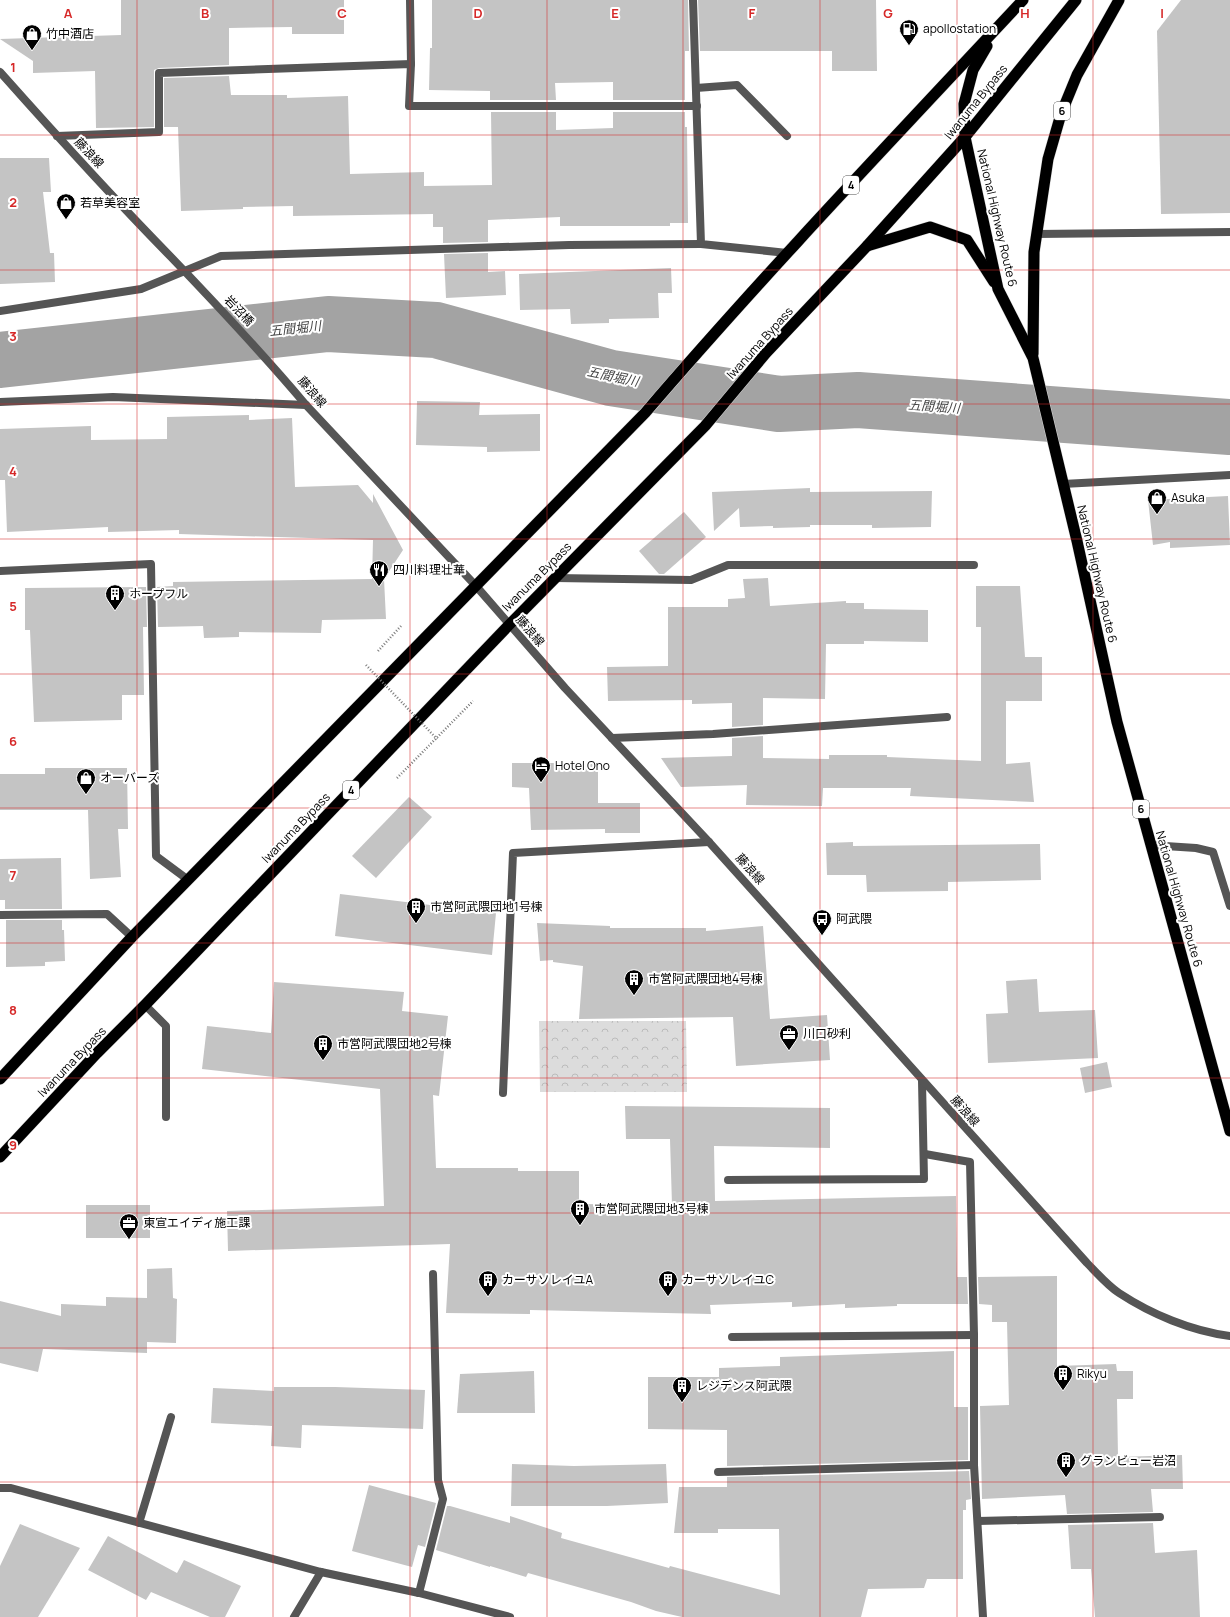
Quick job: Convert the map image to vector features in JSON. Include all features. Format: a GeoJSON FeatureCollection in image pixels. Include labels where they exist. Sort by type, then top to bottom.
{"type":"FeatureCollection","features":[{"type":"Feature","properties":{"kind":"highway","name":"4"},"geometry":{"type":"LineString","coordinates":[[0,1079],[132,937],[645,413],[707,341],[787,253],[1023,0]]}},
{"type":"Feature","properties":{"kind":"highway","name":"Iwanuma Bypass"},"geometry":{"type":"LineString","coordinates":[[0,1157],[97,1053],[145,1005],[509,624],[705,426],[766,354],[867,246],[965,137],[1076,0]]}},
{"type":"Feature","properties":{"kind":"highway","name":"6"},"geometry":{"type":"LineString","coordinates":[[1033,358],[1034,252],[1048,159],[1061,114],[1077,75],[1119,0]]}},
{"type":"Feature","properties":{"kind":"highway","name":"National Highway Route 6"},"geometry":{"type":"LineString","coordinates":[[996,30],[973,70],[964,104],[965,137],[998,289],[1033,358],[1117,722],[1230,1131]]}},
{"type":"Feature","properties":{"kind":"highway"},"geometry":{"type":"LineString","coordinates":[[867,246],[930,227],[968,240],[998,289]]}},
{"type":"Feature","properties":{"kind":"street"},"geometry":{"type":"LineString","coordinates":[[410,0],[411,64],[409,106],[697,106]]}},
{"type":"Feature","properties":{"kind":"street"},"geometry":{"type":"LineString","coordinates":[[693,0],[701,244]]}},
{"type":"Feature","properties":{"kind":"street"},"geometry":{"type":"LineString","coordinates":[[57,136],[159,132],[159,73],[411,64]]}},
{"type":"Feature","properties":{"kind":"street","name":"藤浪線"},"geometry":{"type":"LineString","coordinates":[[0,72],[57,136],[196,283]]}},
{"type":"Feature","properties":{"kind":"street"},"geometry":{"type":"LineString","coordinates":[[696,88],[737,84],[787,136]]}},
{"type":"Feature","properties":{"kind":"street"},"geometry":{"type":"LineString","coordinates":[[1036,234],[1230,232]]}},
{"type":"Feature","properties":{"kind":"street"},"geometry":{"type":"LineString","coordinates":[[0,311],[141,289],[221,256],[569,245],[701,244],[787,253]]}},
{"type":"Feature","properties":{"kind":"street","name":"岩沼橋"},"geometry":{"type":"LineString","coordinates":[[196,283],[280,374]]}},
{"type":"Feature","properties":{"kind":"street","name":"藤浪線"},"geometry":{"type":"LineString","coordinates":[[280,374],[306,405],[476,586],[612,738],[709,842],[1087,1263],[1118,1292],[1163,1317],[1210,1333],[1230,1336]]}},
{"type":"Feature","properties":{"kind":"street"},"geometry":{"type":"LineString","coordinates":[[0,402],[113,397],[306,405]]}},
{"type":"Feature","properties":{"kind":"street"},"geometry":{"type":"LineString","coordinates":[[1063,484],[1230,475]]}},
{"type":"Feature","properties":{"kind":"street"},"geometry":{"type":"LineString","coordinates":[[0,571],[150,564],[156,856],[188,880]]}},
{"type":"Feature","properties":{"kind":"street"},"geometry":{"type":"LineString","coordinates":[[555,578],[691,580],[728,565],[974,565]]}},
{"type":"Feature","properties":{"kind":"street"},"geometry":{"type":"LineString","coordinates":[[612,738],[713,734],[947,717]]}},
{"type":"Feature","properties":{"kind":"street"},"geometry":{"type":"LineString","coordinates":[[503,1093],[513,853],[709,842]]}},
{"type":"Feature","properties":{"kind":"street"},"geometry":{"type":"LineString","coordinates":[[1150,845],[1196,848],[1213,852],[1230,906]]}},
{"type":"Feature","properties":{"kind":"street"},"geometry":{"type":"LineString","coordinates":[[0,915],[107,914],[132,937]]}},
{"type":"Feature","properties":{"kind":"street"},"geometry":{"type":"LineString","coordinates":[[145,1005],[166,1026],[166,1117]]}},
{"type":"Feature","properties":{"kind":"street"},"geometry":{"type":"LineString","coordinates":[[728,1180],[924,1179],[925,1154],[922,1081]]}},
{"type":"Feature","properties":{"kind":"street"},"geometry":{"type":"LineString","coordinates":[[925,1154],[970,1162],[974,1335],[974,1465],[983,1617]]}},
{"type":"Feature","properties":{"kind":"street"},"geometry":{"type":"LineString","coordinates":[[419,1594],[443,1499],[438,1480],[433,1274]]}},
{"type":"Feature","properties":{"kind":"street"},"geometry":{"type":"LineString","coordinates":[[732,1337],[974,1335]]}},
{"type":"Feature","properties":{"kind":"street"},"geometry":{"type":"LineString","coordinates":[[139,1523],[172,1417]]}},
{"type":"Feature","properties":{"kind":"street"},"geometry":{"type":"LineString","coordinates":[[718,1472],[974,1465]]}},
{"type":"Feature","properties":{"kind":"street"},"geometry":{"type":"LineString","coordinates":[[0,1488],[11,1488],[321,1572],[419,1594],[510,1617]]}},
{"type":"Feature","properties":{"kind":"street"},"geometry":{"type":"LineString","coordinates":[[978,1521],[1160,1517]]}},
{"type":"Feature","properties":{"kind":"street"},"geometry":{"type":"LineString","coordinates":[[294,1617],[321,1572]]}},
{"type":"Feature","properties":{"kind":"path"},"geometry":{"type":"LineString","coordinates":[[376,654],[401,626]]}},
{"type":"Feature","properties":{"kind":"path"},"geometry":{"type":"LineString","coordinates":[[371,660],[366,665],[436,739]]}},
{"type":"Feature","properties":{"kind":"path"},"geometry":{"type":"LineString","coordinates":[[397,778],[474,701]]}},
{"type":"Feature","properties":{"kind":"green space"},"geometry":{"type":"Polygon","coordinates":[[[539,1021],[686,1021],[687,1092],[540,1092],[539,1021]]]}},
{"type":"Feature","properties":{"kind":"building"},"geometry":{"type":"Polygon","coordinates":[[[121,0],[344,0],[344,34],[292,34],[292,27],[229,28],[229,65],[159,68],[154,70],[154,127],[96,128],[95,71],[33,73],[33,61],[0,39],[121,35],[121,0]]]}},
{"type":"Feature","properties":{"kind":"building"},"geometry":{"type":"Polygon","coordinates":[[[432,0],[688,0],[689,51],[685,51],[685,100],[613,100],[613,82],[555,83],[556,100],[490,100],[490,91],[429,90],[430,48],[432,48],[432,0]]]}},
{"type":"Feature","properties":{"kind":"building"},"geometry":{"type":"Polygon","coordinates":[[[698,0],[876,0],[877,71],[832,71],[832,51],[700,51],[698,0]]]}},
{"type":"Feature","properties":{"kind":"building"},"geometry":{"type":"Polygon","coordinates":[[[1181,0],[1230,0],[1230,213],[1161,214],[1157,31],[1181,0]]]}},
{"type":"Feature","properties":{"kind":"building"},"geometry":{"type":"Polygon","coordinates":[[[229,76],[231,95],[287,95],[287,98],[348,96],[350,174],[424,172],[424,186],[492,185],[491,112],[556,112],[556,130],[613,128],[613,112],[685,112],[685,127],[687,127],[688,223],[670,223],[670,226],[560,226],[560,217],[488,220],[488,242],[443,243],[443,227],[433,227],[433,214],[293,216],[293,206],[243,207],[243,209],[181,211],[178,127],[164,127],[164,78],[229,76]]]}},
{"type":"Feature","properties":{"kind":"building"},"geometry":{"type":"Polygon","coordinates":[[[0,158],[49,158],[51,192],[43,192],[50,253],[54,253],[55,282],[0,284],[0,158]]]}},
{"type":"Feature","properties":{"kind":"building"},"geometry":{"type":"Polygon","coordinates":[[[488,253],[488,272],[505,271],[506,295],[446,298],[444,254],[488,253]]]}},
{"type":"Feature","properties":{"kind":"building"},"geometry":{"type":"Polygon","coordinates":[[[671,268],[672,293],[658,293],[659,318],[609,319],[609,323],[571,324],[570,309],[520,310],[519,274],[671,268]]]}},
{"type":"Feature","properties":{"kind":"building"},"geometry":{"type":"Polygon","coordinates":[[[417,401],[480,402],[479,415],[540,414],[540,451],[487,452],[487,447],[416,445],[417,401]]]}},
{"type":"Feature","properties":{"kind":"building"},"geometry":{"type":"Polygon","coordinates":[[[249,415],[249,420],[292,418],[295,487],[358,485],[373,503],[373,494],[403,550],[384,579],[386,619],[322,620],[321,633],[239,632],[239,637],[204,638],[203,626],[158,627],[157,587],[173,586],[173,582],[372,579],[373,540],[179,534],[179,530],[108,532],[108,527],[7,532],[5,480],[0,480],[0,429],[91,426],[91,440],[167,439],[167,417],[249,415]]]}},
{"type":"Feature","properties":{"kind":"building"},"geometry":{"type":"Polygon","coordinates":[[[810,488],[810,492],[932,491],[931,527],[872,528],[872,525],[810,525],[810,527],[740,527],[739,508],[714,531],[712,492],[810,488]]]}},
{"type":"Feature","properties":{"kind":"building"},"geometry":{"type":"Polygon","coordinates":[[[1228,496],[1230,545],[1170,548],[1170,542],[1153,545],[1148,500],[1228,496]]]}},
{"type":"Feature","properties":{"kind":"building"},"geometry":{"type":"Polygon","coordinates":[[[684,512],[706,537],[664,574],[659,574],[639,551],[684,512]]]}},
{"type":"Feature","properties":{"kind":"building"},"geometry":{"type":"Polygon","coordinates":[[[768,578],[770,606],[846,601],[846,603],[864,603],[864,609],[928,610],[928,642],[864,641],[864,644],[826,644],[825,699],[763,698],[763,725],[732,727],[732,703],[692,704],[692,700],[608,701],[607,667],[668,666],[668,607],[728,607],[728,599],[745,598],[743,579],[768,578]]]}},
{"type":"Feature","properties":{"kind":"building"},"geometry":{"type":"Polygon","coordinates":[[[976,586],[1020,586],[1025,657],[1042,657],[1042,701],[1006,701],[1006,764],[1030,762],[1034,802],[910,796],[911,788],[823,788],[822,806],[746,805],[747,785],[681,787],[661,758],[732,756],[732,738],[763,736],[763,758],[829,759],[829,755],[887,755],[887,757],[981,761],[981,627],[976,627],[976,586]]]}},
{"type":"Feature","properties":{"kind":"building"},"geometry":{"type":"Polygon","coordinates":[[[146,587],[147,627],[143,627],[144,695],[122,695],[122,720],[34,722],[30,630],[25,630],[25,588],[146,587]]]}},
{"type":"Feature","properties":{"kind":"building"},"geometry":{"type":"Polygon","coordinates":[[[512,763],[598,763],[598,803],[640,803],[640,833],[605,833],[605,829],[531,830],[529,788],[512,787],[512,763]]]}},
{"type":"Feature","properties":{"kind":"building"},"geometry":{"type":"Polygon","coordinates":[[[45,768],[127,768],[128,829],[118,829],[121,877],[90,879],[88,810],[0,810],[0,774],[45,774],[45,768]]]}},
{"type":"Feature","properties":{"kind":"building"},"geometry":{"type":"Polygon","coordinates":[[[409,797],[432,817],[376,878],[352,856],[409,797]]]}},
{"type":"Feature","properties":{"kind":"building"},"geometry":{"type":"Polygon","coordinates":[[[853,842],[853,846],[1040,844],[1041,880],[948,882],[948,891],[867,892],[866,875],[827,875],[826,843],[853,842]]]}},
{"type":"Feature","properties":{"kind":"building"},"geometry":{"type":"Polygon","coordinates":[[[61,858],[62,909],[5,909],[5,900],[0,900],[0,859],[61,858]]]}},
{"type":"Feature","properties":{"kind":"building","name":"市営阿武隈団地1号棟"},"geometry":{"type":"Polygon","coordinates":[[[340,894],[496,913],[492,955],[335,936],[340,894]]]}},
{"type":"Feature","properties":{"kind":"building"},"geometry":{"type":"Polygon","coordinates":[[[6,920],[62,920],[62,930],[64,930],[65,961],[45,962],[45,966],[6,967],[6,920]]]}},
{"type":"Feature","properties":{"kind":"building"},"geometry":{"type":"Polygon","coordinates":[[[537,923],[610,926],[610,928],[706,928],[706,931],[763,926],[770,1019],[827,1015],[830,1060],[736,1066],[733,1017],[579,1019],[583,966],[553,962],[553,960],[540,961],[537,923]]]}},
{"type":"Feature","properties":{"kind":"building"},"geometry":{"type":"Polygon","coordinates":[[[1037,979],[1039,1012],[1095,1010],[1098,1058],[988,1063],[986,1014],[1008,1013],[1006,981],[1037,979]]]}},
{"type":"Feature","properties":{"kind":"building"},"geometry":{"type":"Polygon","coordinates":[[[274,982],[404,992],[402,1011],[448,1016],[439,1096],[433,1095],[436,1168],[518,1168],[518,1171],[579,1171],[579,1204],[672,1205],[670,1139],[626,1139],[625,1106],[830,1108],[830,1148],[714,1146],[715,1201],[956,1196],[957,1277],[967,1277],[968,1304],[897,1304],[897,1306],[845,1308],[845,1304],[792,1307],[792,1302],[710,1305],[711,1314],[530,1310],[530,1314],[446,1313],[450,1244],[228,1251],[227,1211],[384,1206],[380,1089],[202,1069],[207,1026],[271,1033],[274,982]]]}},
{"type":"Feature","properties":{"kind":"building"},"geometry":{"type":"Polygon","coordinates":[[[1107,1062],[1112,1087],[1085,1093],[1080,1068],[1107,1062]]]}},
{"type":"Feature","properties":{"kind":"building"},"geometry":{"type":"Polygon","coordinates":[[[86,1205],[150,1205],[150,1238],[86,1238],[86,1205]]]}},
{"type":"Feature","properties":{"kind":"building"},"geometry":{"type":"Polygon","coordinates":[[[172,1268],[173,1298],[177,1299],[176,1343],[147,1342],[147,1353],[43,1349],[38,1372],[0,1363],[0,1301],[61,1316],[61,1304],[106,1306],[106,1297],[147,1298],[147,1269],[172,1268]]]}},
{"type":"Feature","properties":{"kind":"building"},"geometry":{"type":"Polygon","coordinates":[[[1057,1276],[1057,1366],[1116,1364],[1117,1371],[1133,1371],[1133,1399],[1117,1399],[1118,1457],[1182,1455],[1183,1489],[1151,1489],[1153,1512],[1067,1514],[1065,1495],[982,1499],[980,1406],[1009,1405],[1007,1322],[992,1322],[992,1305],[979,1304],[978,1277],[1057,1276]]]}},
{"type":"Feature","properties":{"kind":"building"},"geometry":{"type":"Polygon","coordinates":[[[954,1351],[954,1407],[968,1407],[968,1460],[727,1466],[727,1430],[648,1429],[648,1377],[719,1377],[719,1368],[780,1366],[780,1357],[954,1351]]]}},
{"type":"Feature","properties":{"kind":"building"},"geometry":{"type":"Polygon","coordinates":[[[534,1371],[535,1413],[457,1413],[460,1374],[534,1371]]]}},
{"type":"Feature","properties":{"kind":"building"},"geometry":{"type":"Polygon","coordinates":[[[274,1387],[335,1387],[425,1390],[423,1429],[302,1425],[301,1448],[271,1446],[272,1426],[211,1423],[213,1388],[274,1391],[274,1387]]]}},
{"type":"Feature","properties":{"kind":"building"},"geometry":{"type":"Polygon","coordinates":[[[512,1464],[574,1466],[666,1464],[668,1503],[607,1506],[511,1506],[512,1464]]]}},
{"type":"Feature","properties":{"kind":"building"},"geometry":{"type":"Polygon","coordinates":[[[969,1471],[971,1499],[966,1500],[966,1510],[963,1510],[963,1579],[927,1579],[924,1588],[868,1589],[861,1617],[682,1617],[656,1611],[631,1602],[528,1573],[526,1577],[436,1550],[447,1506],[450,1506],[510,1523],[510,1516],[562,1533],[561,1538],[669,1568],[670,1566],[780,1595],[779,1529],[718,1529],[718,1533],[674,1533],[679,1487],[727,1487],[727,1477],[969,1471]]]}},
{"type":"Feature","properties":{"kind":"building"},"geometry":{"type":"Polygon","coordinates":[[[369,1485],[436,1503],[425,1547],[418,1545],[412,1567],[352,1551],[369,1485]]]}},
{"type":"Feature","properties":{"kind":"building"},"geometry":{"type":"Polygon","coordinates":[[[1153,1523],[1155,1553],[1197,1550],[1200,1617],[1095,1617],[1091,1569],[1071,1569],[1068,1525],[1153,1523]]]}},
{"type":"Feature","properties":{"kind":"building"},"geometry":{"type":"Polygon","coordinates":[[[20,1524],[80,1548],[38,1617],[0,1617],[0,1566],[20,1524]]]}},
{"type":"Feature","properties":{"kind":"building"},"geometry":{"type":"Polygon","coordinates":[[[108,1536],[177,1573],[184,1560],[241,1586],[225,1617],[210,1617],[151,1592],[146,1600],[88,1570],[108,1536]]]}},
{"type":"Feature","properties":{"kind":"waterway","name":"五間堀川"},"geometry":{"type":"LineString","coordinates":[[0,360],[328,324],[436,330],[611,378],[779,404],[858,400],[1230,427]]}},
{"type":"Feature","properties":{"kind":"place","name":"apollostation"},"geometry":{"type":"Point","coordinates":[909,46]}},
{"type":"Feature","properties":{"kind":"place","name":"竹中酒店"},"geometry":{"type":"Point","coordinates":[32,51]}},
{"type":"Feature","properties":{"kind":"place","name":"若草美容室"},"geometry":{"type":"Point","coordinates":[66,220]}},
{"type":"Feature","properties":{"kind":"place","name":"Asuka"},"geometry":{"type":"Point","coordinates":[1157,515]}},
{"type":"Feature","properties":{"kind":"place","name":"四川料理壮華"},"geometry":{"type":"Point","coordinates":[379,587]}},
{"type":"Feature","properties":{"kind":"place","name":"ホープフル"},"geometry":{"type":"Point","coordinates":[115,611]}},
{"type":"Feature","properties":{"kind":"place","name":"Hotel Ono"},"geometry":{"type":"Point","coordinates":[541,783]}},
{"type":"Feature","properties":{"kind":"place","name":"オーバーズ"},"geometry":{"type":"Point","coordinates":[86,795]}},
{"type":"Feature","properties":{"kind":"place","name":"市営阿武隈団地1号棟"},"geometry":{"type":"Point","coordinates":[416,924]}},
{"type":"Feature","properties":{"kind":"place","name":"阿武隈"},"geometry":{"type":"Point","coordinates":[822,936]}},
{"type":"Feature","properties":{"kind":"place","name":"市営阿武隈団地4号棟"},"geometry":{"type":"Point","coordinates":[634,996]}},
{"type":"Feature","properties":{"kind":"place","name":"川口砂利"},"geometry":{"type":"Point","coordinates":[789,1051]}},
{"type":"Feature","properties":{"kind":"place","name":"市営阿武隈団地2号棟"},"geometry":{"type":"Point","coordinates":[323,1061]}},
{"type":"Feature","properties":{"kind":"place","name":"市営阿武隈団地3号棟"},"geometry":{"type":"Point","coordinates":[580,1226]}},
{"type":"Feature","properties":{"kind":"place","name":"東宣エイディ施工課"},"geometry":{"type":"Point","coordinates":[129,1240]}},
{"type":"Feature","properties":{"kind":"place","name":"カーサソレイユA"},"geometry":{"type":"Point","coordinates":[488,1297]}},
{"type":"Feature","properties":{"kind":"place","name":"カーサソレイユC"},"geometry":{"type":"Point","coordinates":[668,1297]}},
{"type":"Feature","properties":{"kind":"place","name":"Rikyu"},"geometry":{"type":"Point","coordinates":[1063,1391]}},
{"type":"Feature","properties":{"kind":"place","name":"レジデンス阿武隈"},"geometry":{"type":"Point","coordinates":[682,1403]}},
{"type":"Feature","properties":{"kind":"place","name":"グランビュー岩沼"},"geometry":{"type":"Point","coordinates":[1066,1478]}}]}
